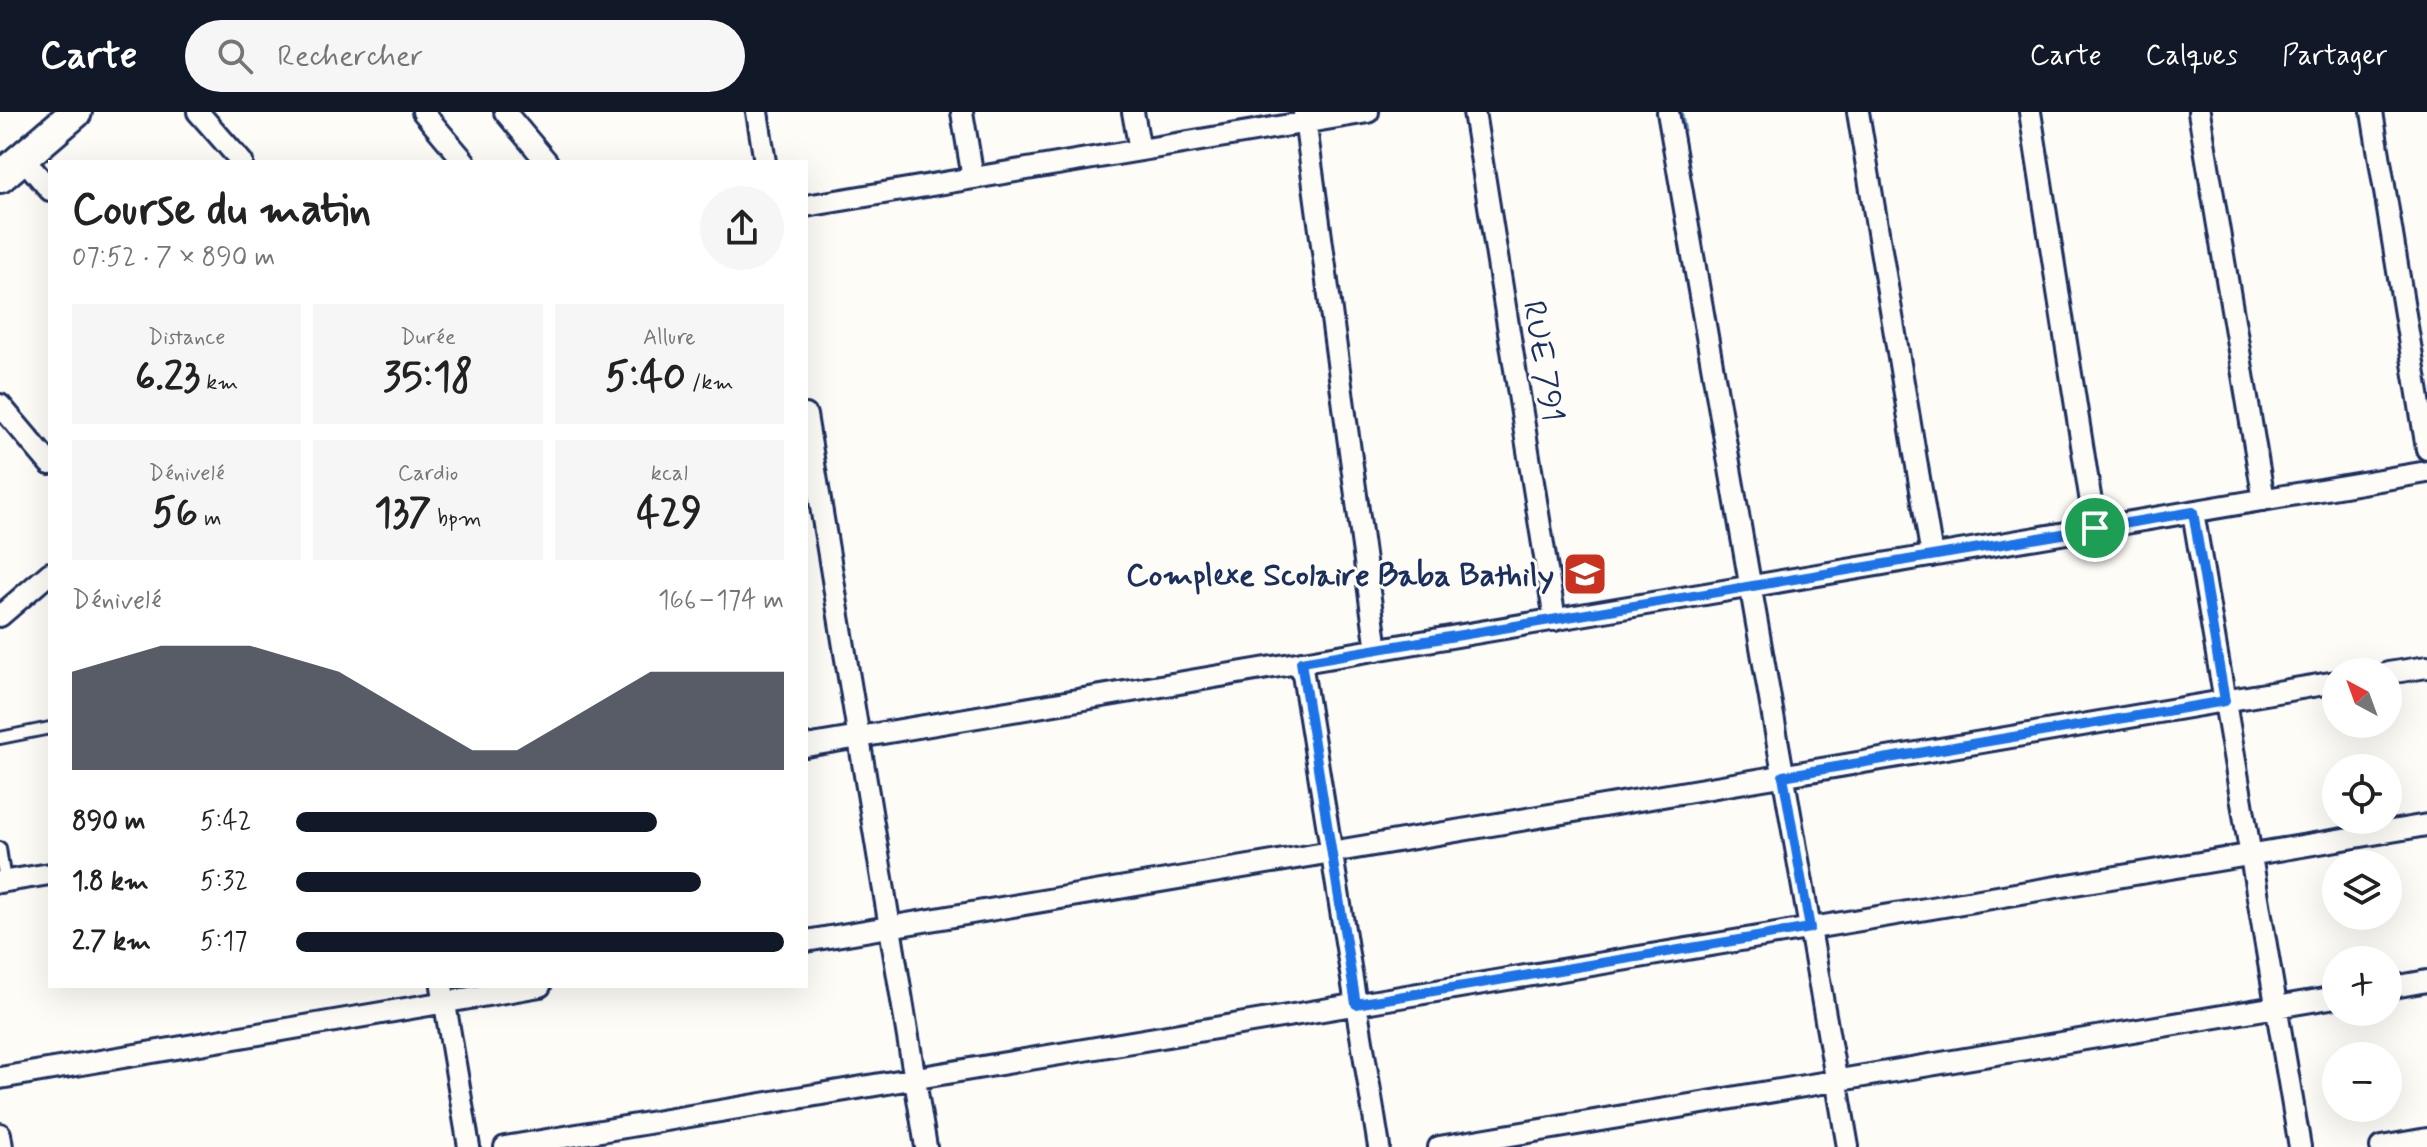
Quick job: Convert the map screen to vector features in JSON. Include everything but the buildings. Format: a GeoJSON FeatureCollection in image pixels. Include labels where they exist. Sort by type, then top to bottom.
{"type":"FeatureCollection","features":[{"type":"Feature","properties":{"kind":"street"},"geometry":{"type":"LineString","coordinates":[[0,177],[76,112]]}},
{"type":"Feature","properties":{"kind":"street"},"geometry":{"type":"LineString","coordinates":[[198,112],[240,160]]}},
{"type":"Feature","properties":{"kind":"street"},"geometry":{"type":"LineString","coordinates":[[423,112],[463,160]]}},
{"type":"Feature","properties":{"kind":"street"},"geometry":{"type":"LineString","coordinates":[[505,112],[545,160]]}},
{"type":"Feature","properties":{"kind":"street"},"geometry":{"type":"LineString","coordinates":[[757,112],[765,160]]}},
{"type":"Feature","properties":{"kind":"street"},"geometry":{"type":"LineString","coordinates":[[962,112],[973,178]]}},
{"type":"Feature","properties":{"kind":"street"},"geometry":{"type":"LineString","coordinates":[[1133,112],[1140,150]]}},
{"type":"Feature","properties":{"kind":"street"},"geometry":{"type":"LineString","coordinates":[[808,206],[1140,150],[1305,117],[1368,112]]}},
{"type":"Feature","properties":{"kind":"street","name":"RUE 791"},"geometry":{"type":"LineString","coordinates":[[1474,112],[1555,620]]}},
{"type":"Feature","properties":{"kind":"street"},"geometry":{"type":"LineString","coordinates":[[1668,112],[1848,1147]]}},
{"type":"Feature","properties":{"kind":"street"},"geometry":{"type":"LineString","coordinates":[[1858,112],[1932,556]]}},
{"type":"Feature","properties":{"kind":"street"},"geometry":{"type":"LineString","coordinates":[[2030,112],[2095,528]]}},
{"type":"Feature","properties":{"kind":"street"},"geometry":{"type":"LineString","coordinates":[[2199,112],[2264,500]]}},
{"type":"Feature","properties":{"kind":"street"},"geometry":{"type":"LineString","coordinates":[[2372,112],[2427,449]]}},
{"type":"Feature","properties":{"kind":"street"},"geometry":{"type":"LineString","coordinates":[[1305,117],[1377,650]]}},
{"type":"Feature","properties":{"kind":"street"},"geometry":{"type":"LineString","coordinates":[[23,158],[48,188]]}},
{"type":"Feature","properties":{"kind":"street"},"geometry":{"type":"LineString","coordinates":[[0,405],[48,462]]}},
{"type":"Feature","properties":{"kind":"street"},"geometry":{"type":"LineString","coordinates":[[808,427],[926,1147]]}},
{"type":"Feature","properties":{"kind":"street"},"geometry":{"type":"LineString","coordinates":[[808,746],[2427,472]]}},
{"type":"Feature","properties":{"kind":"street"},"geometry":{"type":"LineString","coordinates":[[2193,512],[2300,1147]]}},
{"type":"Feature","properties":{"kind":"street"},"geometry":{"type":"LineString","coordinates":[[0,616],[48,575]]}},
{"type":"Feature","properties":{"kind":"street"},"geometry":{"type":"LineString","coordinates":[[1301,662],[1379,1147]]}},
{"type":"Feature","properties":{"kind":"street"},"geometry":{"type":"LineString","coordinates":[[2402,671],[2427,667]]}},
{"type":"Feature","properties":{"kind":"street"},"geometry":{"type":"LineString","coordinates":[[808,941],[2322,684]]}},
{"type":"Feature","properties":{"kind":"street"},"geometry":{"type":"LineString","coordinates":[[505,1147],[604,1139],[915,1078],[2427,825]]}},
{"type":"Feature","properties":{"kind":"street"},"geometry":{"type":"LineString","coordinates":[[2,882],[48,874]]}},
{"type":"Feature","properties":{"kind":"street"},"geometry":{"type":"LineString","coordinates":[[2402,985],[2427,981]]}},
{"type":"Feature","properties":{"kind":"street"},"geometry":{"type":"LineString","coordinates":[[0,1078],[444,994],[516,988]]}},
{"type":"Feature","properties":{"kind":"street"},"geometry":{"type":"LineString","coordinates":[[444,994],[469,1147]]}},
{"type":"Feature","properties":{"kind":"street"},"geometry":{"type":"LineString","coordinates":[[1439,1147],[2322,999]]}},
{"type":"Feature","properties":{"kind":"street"},"geometry":{"type":"LineString","coordinates":[[0,1134],[2,1147]]}},
{"type":"Feature","properties":{"kind":"street"},"geometry":{"type":"LineString","coordinates":[[2381,1147],[2427,1139]]}},
{"type":"Feature","properties":{"kind":"lane"},"geometry":{"type":"LineString","coordinates":[[0,738],[48,728]]}},
{"type":"Feature","properties":{"kind":"lane"},"geometry":{"type":"LineString","coordinates":[[0,848],[2,882]]}},
{"type":"Feature","properties":{"kind":"waterway"},"geometry":{"type":"LineString","coordinates":[[1680,112],[1683,129]]}},
{"type":"Feature","properties":{"kind":"waterway"},"geometry":{"type":"LineString","coordinates":[[879,724],[1172,674]]}},
{"type":"Feature","properties":{"kind":"place","name":"Complexe Scolaire Baba Bathily"},"geometry":{"type":"Point","coordinates":[1585,574]}},
{"type":"Feature","properties":{"kind":"route"},"geometry":{"type":"LineString","coordinates":[[2193,512],[2225,701],[1783,776],[1810,928],[1356,1004],[1301,662],[2095,528],[2193,512]]}}]}
